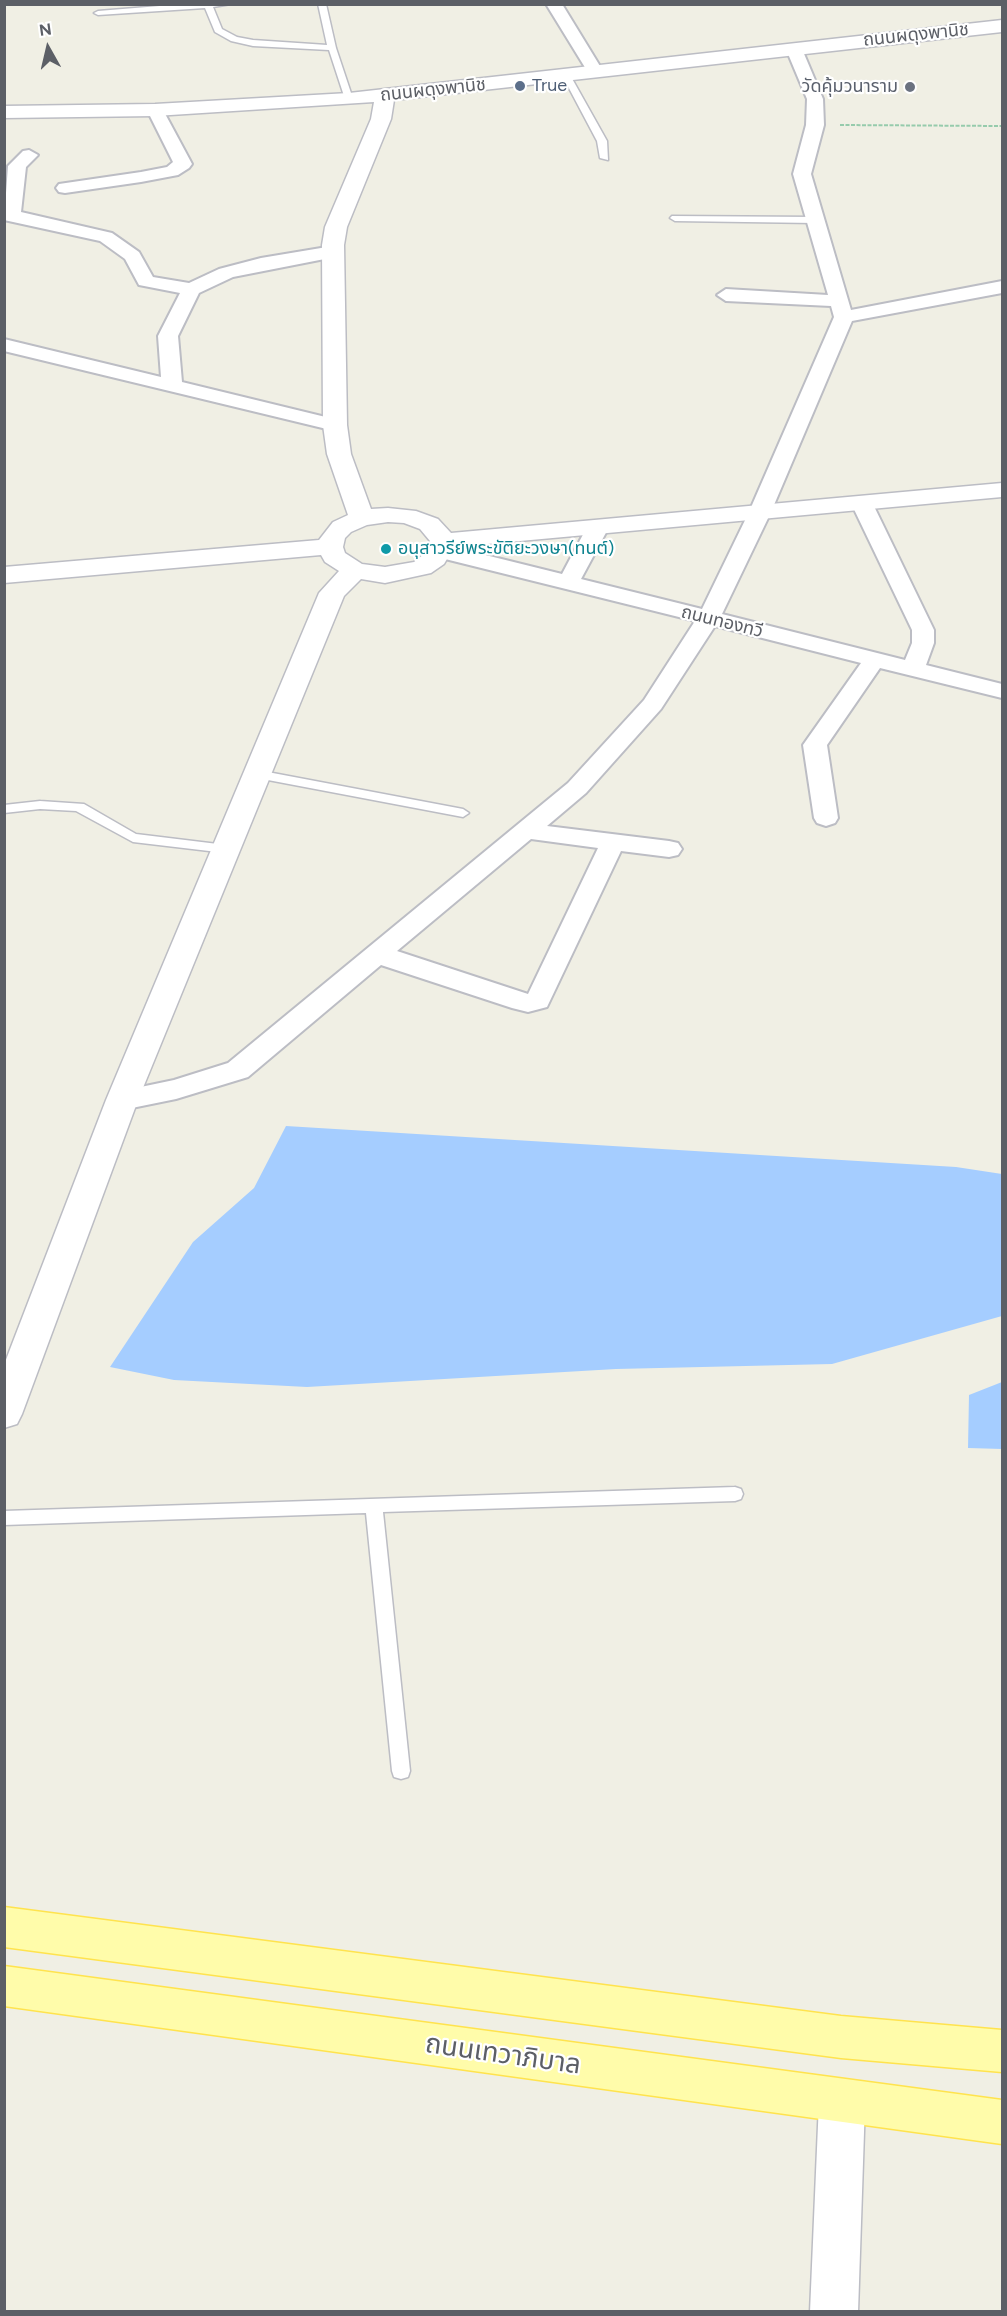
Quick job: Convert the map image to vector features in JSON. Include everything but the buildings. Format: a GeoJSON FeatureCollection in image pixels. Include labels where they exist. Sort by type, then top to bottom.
{"type":"FeatureCollection","features":[{"type":"Feature","properties":{"kind":"main road"},"geometry":{"type":"LineString","coordinates":[[4,1927],[842,2037],[1002,2051]]}},
{"type":"Feature","properties":{"kind":"main road","name":"ถนนเทวาภิบาล"},"geometry":{"type":"LineString","coordinates":[[4,1986],[1002,2122]]}},
{"type":"Feature","properties":{"kind":"street"},"geometry":{"type":"LineString","coordinates":[[554,4],[595,71]]}},
{"type":"Feature","properties":{"kind":"street","name":"ถนนผดุงพานิช"},"geometry":{"type":"LineString","coordinates":[[4,112],[155,110],[349,99],[794,49],[1001,17]]}},
{"type":"Feature","properties":{"kind":"street"},"geometry":{"type":"LineString","coordinates":[[122,1100],[176,1089],[238,1070],[577,788],[653,704],[708,619],[760,512],[841,309],[802,174],[815,125],[815,99],[794,49]]}},
{"type":"Feature","properties":{"kind":"street"},"geometry":{"type":"LineString","coordinates":[[362,518],[339,454],[335,425],[333,252],[336,226],[369,153],[385,95]]}},
{"type":"Feature","properties":{"kind":"street"},"geometry":{"type":"LineString","coordinates":[[65,188],[172,171],[183,164],[155,110]]}},
{"type":"Feature","properties":{"kind":"street"},"geometry":{"type":"LineString","coordinates":[[29,155],[17,166],[8,215],[106,237],[132,256],[146,281],[191,289],[226,273],[261,264],[333,252]]}},
{"type":"Feature","properties":{"kind":"street"},"geometry":{"type":"LineString","coordinates":[[726,295],[841,309],[1002,287]]}},
{"type":"Feature","properties":{"kind":"street"},"geometry":{"type":"LineString","coordinates":[[172,386],[168,336],[191,289]]}},
{"type":"Feature","properties":{"kind":"street"},"geometry":{"type":"LineString","coordinates":[[4,345],[335,425]]}},
{"type":"Feature","properties":{"kind":"street"},"geometry":{"type":"LineString","coordinates":[[442,546],[598,527],[1002,490]]}},
{"type":"Feature","properties":{"kind":"street"},"geometry":{"type":"LineString","coordinates":[[862,503],[923,630],[923,643],[914,669]]}},
{"type":"Feature","properties":{"kind":"street"},"geometry":{"type":"LineString","coordinates":[[388,515],[407,516],[429,524],[439,533],[442,546],[435,559],[405,573],[379,575],[355,570],[334,557],[330,547],[333,536],[342,527],[362,518],[388,515]]}},
{"type":"Feature","properties":{"kind":"street"},"geometry":{"type":"LineString","coordinates":[[567,583],[598,527]]}},
{"type":"Feature","properties":{"kind":"street","name":"ถนนทองทวี"},"geometry":{"type":"LineString","coordinates":[[442,546],[567,583],[1002,691]]}},
{"type":"Feature","properties":{"kind":"street"},"geometry":{"type":"LineString","coordinates":[[4,575],[330,547]]}},
{"type":"Feature","properties":{"kind":"street"},"geometry":{"type":"LineString","coordinates":[[4,1414],[122,1100],[332,593],[355,570]]}},
{"type":"Feature","properties":{"kind":"street"},"geometry":{"type":"LineString","coordinates":[[826,818],[815,745],[874,660]]}},
{"type":"Feature","properties":{"kind":"street"},"geometry":{"type":"LineString","coordinates":[[526,831],[669,849]]}},
{"type":"Feature","properties":{"kind":"street"},"geometry":{"type":"LineString","coordinates":[[377,954],[513,999],[528,1003],[538,1001],[614,842]]}},
{"type":"Feature","properties":{"kind":"street"},"geometry":{"type":"LineString","coordinates":[[834,2312],[843,2102]]}},
{"type":"Feature","properties":{"kind":"lane"},"geometry":{"type":"LineString","coordinates":[[98,13],[227,4]]}},
{"type":"Feature","properties":{"kind":"lane"},"geometry":{"type":"LineString","coordinates":[[322,4],[332,48],[349,99]]}},
{"type":"Feature","properties":{"kind":"lane"},"geometry":{"type":"LineString","coordinates":[[208,6],[218,30],[234,39],[253,43],[332,48]]}},
{"type":"Feature","properties":{"kind":"lane"},"geometry":{"type":"LineString","coordinates":[[566,75],[602,141],[605,158]]}},
{"type":"Feature","properties":{"kind":"lane"},"geometry":{"type":"LineString","coordinates":[[675,218],[815,220]]}},
{"type":"Feature","properties":{"kind":"lane"},"geometry":{"type":"LineString","coordinates":[[257,774],[463,813]]}},
{"type":"Feature","properties":{"kind":"lane"},"geometry":{"type":"LineString","coordinates":[[4,809],[40,806],[79,807],[133,838],[226,849]]}},
{"type":"Feature","properties":{"kind":"lane"},"geometry":{"type":"LineString","coordinates":[[4,1518],[735,1494]]}},
{"type":"Feature","properties":{"kind":"lane"},"geometry":{"type":"LineString","coordinates":[[374,1506],[401,1772]]}},
{"type":"Feature","properties":{"kind":"path"},"geometry":{"type":"LineString","coordinates":[[815,125],[1002,126]]}},
{"type":"Feature","properties":{"kind":"water"},"geometry":{"type":"Polygon","coordinates":[[[286,1126],[956,1167],[1002,1174],[1002,1316],[832,1364],[616,1369],[307,1387],[174,1380],[110,1367],[193,1242],[254,1188],[286,1126]]]}},
{"type":"Feature","properties":{"kind":"water"},"geometry":{"type":"Polygon","coordinates":[[[1002,1382],[1002,1449],[968,1448],[969,1395],[1002,1382]]]}},
{"type":"Feature","properties":{"kind":"place","name":"True"},"geometry":{"type":"Point","coordinates":[520,86]}},
{"type":"Feature","properties":{"kind":"place","name":"วัดคุ้มวนาราม"},"geometry":{"type":"Point","coordinates":[910,87]}},
{"type":"Feature","properties":{"kind":"place","name":"อนุสาวรีย์พระขัติยะวงษา(ทนต์)"},"geometry":{"type":"Point","coordinates":[386,549]}}]}
